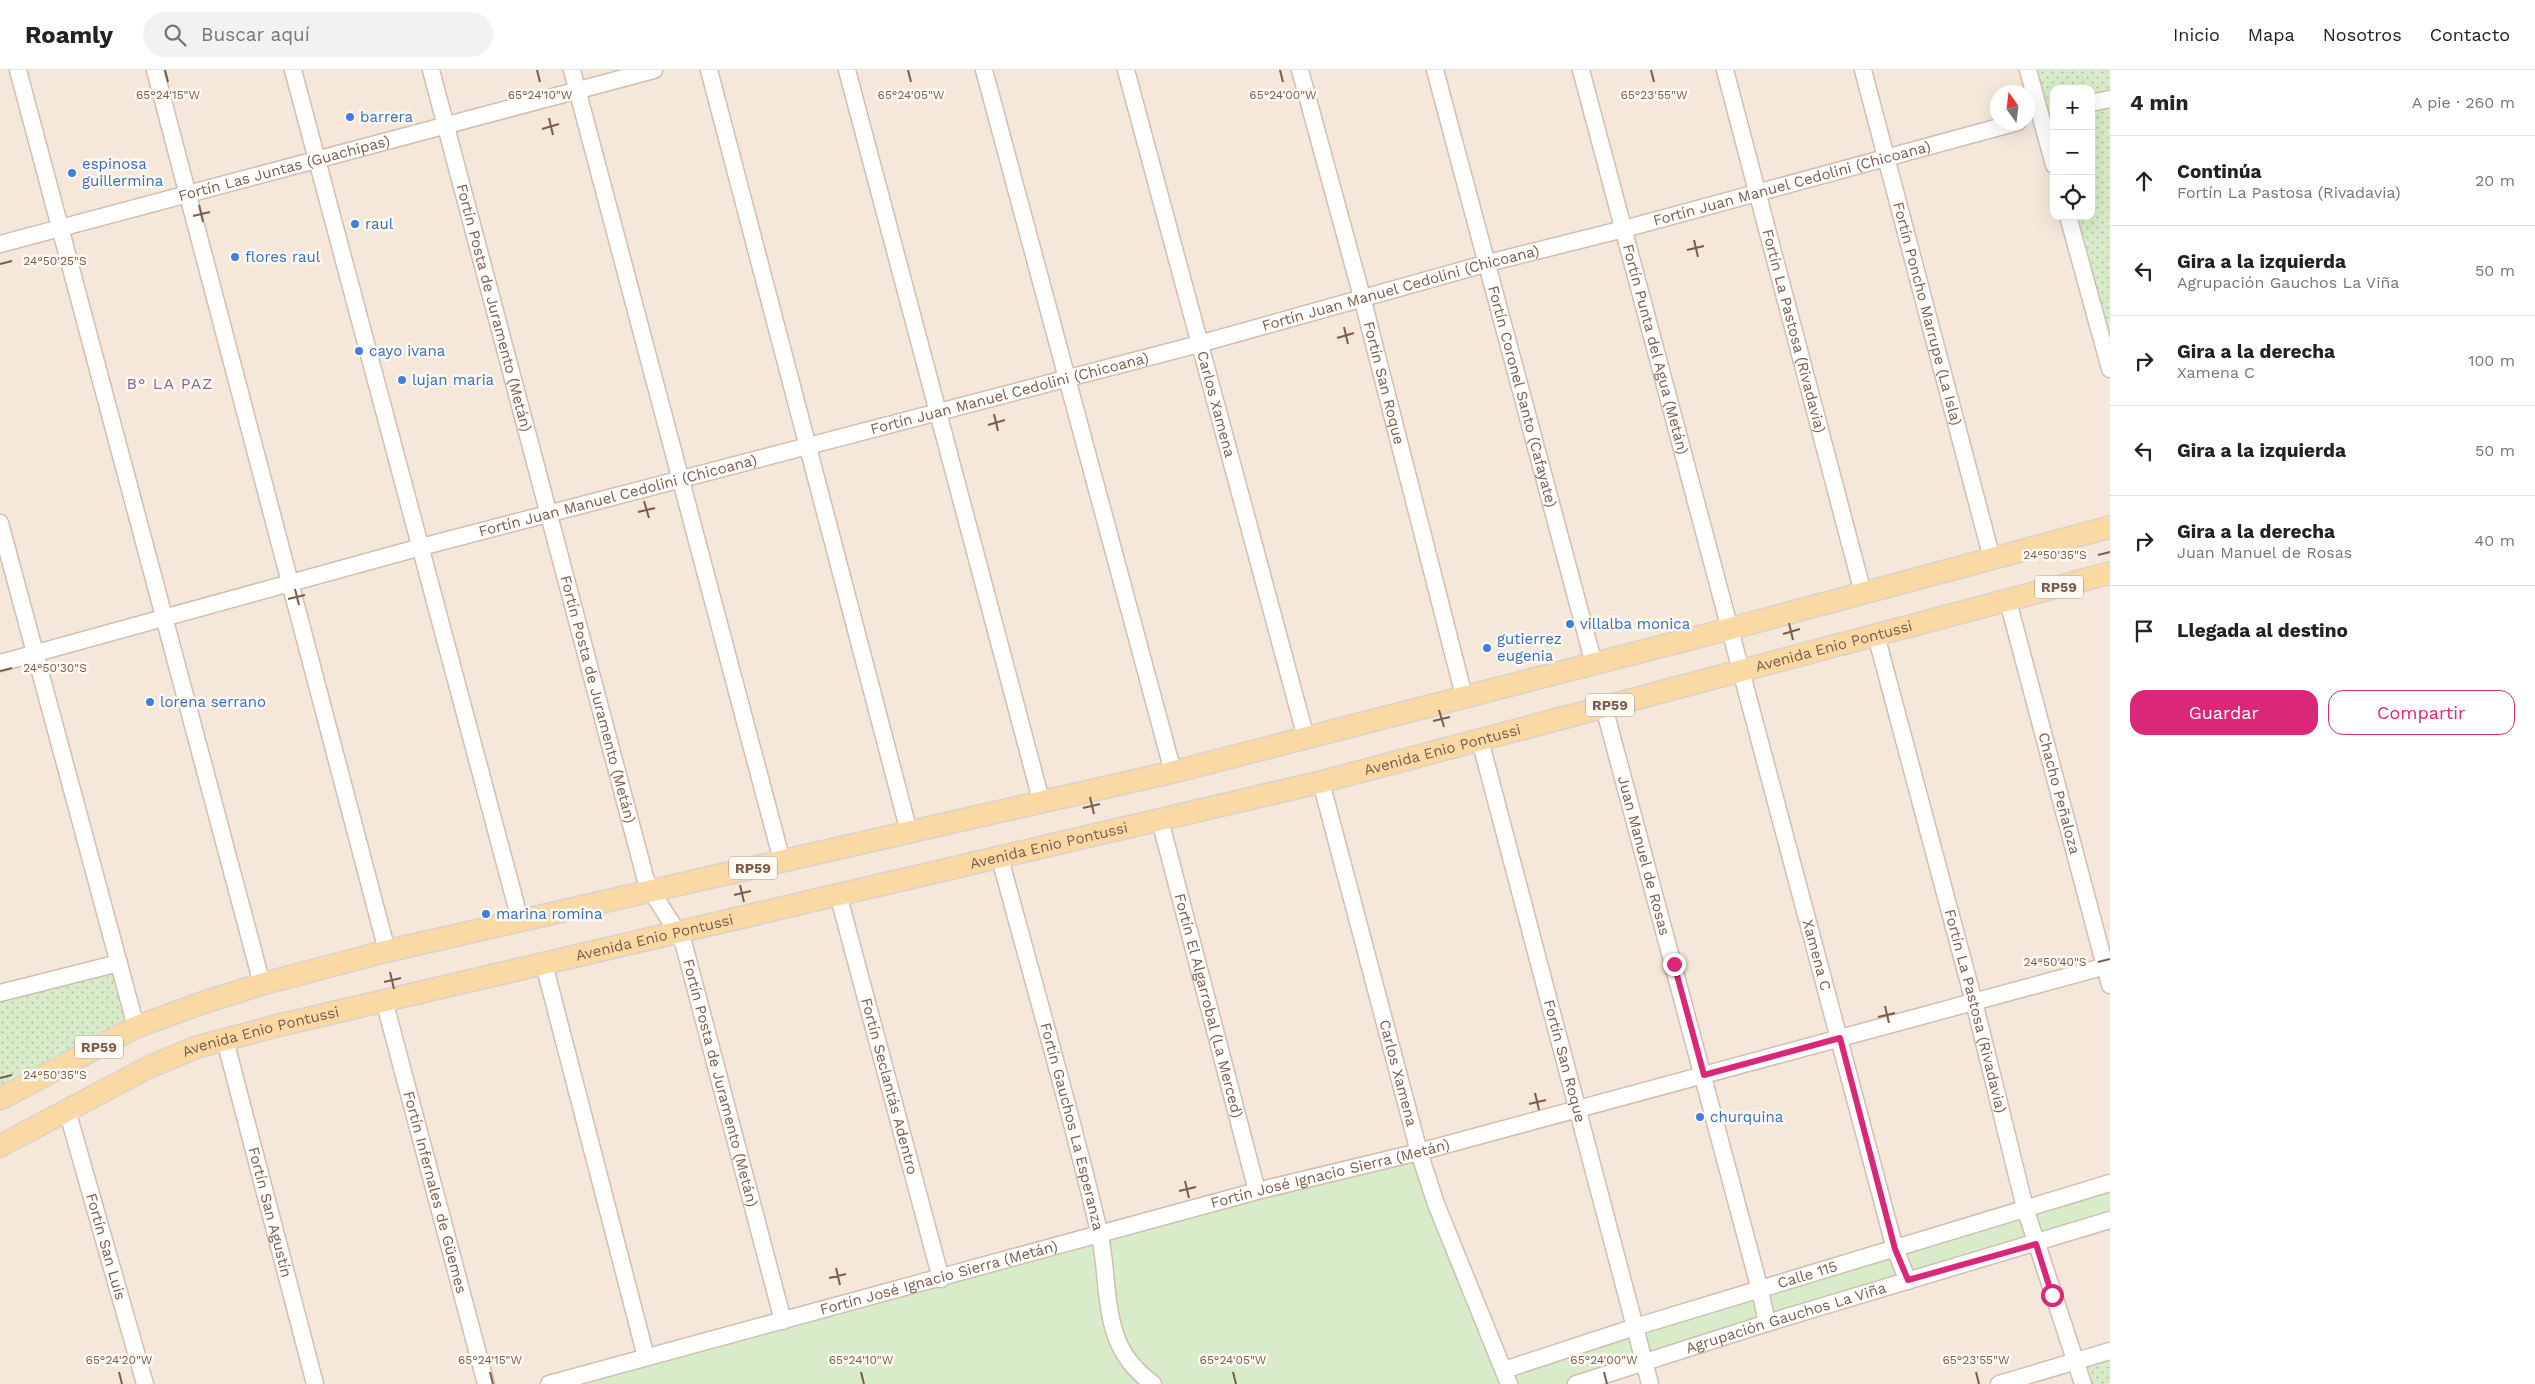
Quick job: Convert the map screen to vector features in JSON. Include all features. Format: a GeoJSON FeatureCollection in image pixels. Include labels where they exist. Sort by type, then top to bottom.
{"type":"FeatureCollection","features":[{"type":"Feature","properties":{"kind":"main road","name":"RP59"},"geometry":{"type":"LineString","coordinates":[[0,1099],[136,1027],[262,984],[387,951],[520,920],[651,892],[1041,800],[1173,772],[1729,629],[2110,527]]}},
{"type":"Feature","properties":{"kind":"main road","name":"Avenida Enio Pontussi"},"geometry":{"type":"LineString","coordinates":[[0,1146],[147,1068],[197,1047],[384,1000],[1321,782],[2110,573]]}},
{"type":"Feature","properties":{"kind":"street"},"geometry":{"type":"LineString","coordinates":[[18,70],[163,619],[262,984]]}},
{"type":"Feature","properties":{"kind":"street"},"geometry":{"type":"LineString","coordinates":[[156,70],[387,951]]}},
{"type":"Feature","properties":{"kind":"street"},"geometry":{"type":"LineString","coordinates":[[293,70],[520,920]]}},
{"type":"Feature","properties":{"kind":"street","name":"Fortín Posta de Juramento (Metán)"},"geometry":{"type":"LineString","coordinates":[[431,70],[645,877],[651,892],[678,932],[684,946],[783,1321]]}},
{"type":"Feature","properties":{"kind":"street"},"geometry":{"type":"LineString","coordinates":[[572,70],[679,480],[782,861]]}},
{"type":"Feature","properties":{"kind":"street","name":"Fortín Las Juntas (Guachipas)"},"geometry":{"type":"LineString","coordinates":[[0,244],[654,70]]}},
{"type":"Feature","properties":{"kind":"street"},"geometry":{"type":"LineString","coordinates":[[709,70],[909,832]]}},
{"type":"Feature","properties":{"kind":"street"},"geometry":{"type":"LineString","coordinates":[[847,70],[1041,800]]}},
{"type":"Feature","properties":{"kind":"street"},"geometry":{"type":"LineString","coordinates":[[984,70],[1173,772]]}},
{"type":"Feature","properties":{"kind":"street","name":"Carlos Xamena"},"geometry":{"type":"LineString","coordinates":[[1126,70],[1306,738]]}},
{"type":"Feature","properties":{"kind":"street","name":"Fortín San Roque"},"geometry":{"type":"LineString","coordinates":[[1300,70],[1362,297],[1464,696]]}},
{"type":"Feature","properties":{"kind":"street","name":"Fortín Coronel Santo (Cafayate)"},"geometry":{"type":"LineString","coordinates":[[1435,70],[1594,664]]}},
{"type":"Feature","properties":{"kind":"street","name":"Fortín Punta del Agua (Metán)"},"geometry":{"type":"LineString","coordinates":[[1581,70],[1729,629]]}},
{"type":"Feature","properties":{"kind":"street","name":"Fortín La Pastosa (Rivadavia)"},"geometry":{"type":"LineString","coordinates":[[1725,70],[1863,593]]}},
{"type":"Feature","properties":{"kind":"street","name":"Fortín Poncho Marrupe (La Isla)"},"geometry":{"type":"LineString","coordinates":[[1863,70],[1888,158],[1992,559]]}},
{"type":"Feature","properties":{"kind":"street"},"geometry":{"type":"LineString","coordinates":[[2028,70],[2050,151]]}},
{"type":"Feature","properties":{"kind":"street"},"geometry":{"type":"LineString","coordinates":[[2095,102],[2110,99]]}},
{"type":"Feature","properties":{"kind":"street","name":"Fortín Juan Manuel Cedolini (Chicoana)"},"geometry":{"type":"LineString","coordinates":[[0,663],[421,547],[1199,344],[1362,297],[1624,229],[1990,130]]}},
{"type":"Feature","properties":{"kind":"street"},"geometry":{"type":"LineString","coordinates":[[2069,220],[2110,369]]}},
{"type":"Feature","properties":{"kind":"street"},"geometry":{"type":"LineString","coordinates":[[0,523],[136,1027]]}},
{"type":"Feature","properties":{"kind":"street","name":"Chacho Peñaloza"},"geometry":{"type":"LineString","coordinates":[[2008,601],[2108,966],[2110,985]]}},
{"type":"Feature","properties":{"kind":"street","name":"Xamena C"},"geometry":{"type":"LineString","coordinates":[[1729,629],[1895,1249],[1908,1280]]}},
{"type":"Feature","properties":{"kind":"street","name":"Fortín La Pastosa (Rivadavia)"},"geometry":{"type":"LineString","coordinates":[[1876,635],[1974,1002],[2025,1208],[2083,1384]]}},
{"type":"Feature","properties":{"kind":"street","name":"Juan Manuel de Rosas"},"geometry":{"type":"LineString","coordinates":[[1604,707],[1704,1075],[1767,1323]]}},
{"type":"Feature","properties":{"kind":"street","name":"Fortín San Roque"},"geometry":{"type":"LineString","coordinates":[[1480,740],[1650,1384]]}},
{"type":"Feature","properties":{"kind":"street","name":"Carlos Xamena"},"geometry":{"type":"LineString","coordinates":[[1321,782],[1419,1152],[1436,1204],[1507,1377]]}},
{"type":"Feature","properties":{"kind":"street","name":"Fortín El Algarrobal (La Merced)"},"geometry":{"type":"LineString","coordinates":[[1160,820],[1258,1192]]}},
{"type":"Feature","properties":{"kind":"street","name":"Fortín Gauchos La Esperanza"},"geometry":{"type":"LineString","coordinates":[[1000,858],[1100,1234],[1108,1308],[1114,1330],[1128,1360],[1141,1375],[1153,1384]]}},
{"type":"Feature","properties":{"kind":"street","name":"Fortín Seclantás Adentro"},"geometry":{"type":"LineString","coordinates":[[838,894],[941,1279]]}},
{"type":"Feature","properties":{"kind":"street"},"geometry":{"type":"LineString","coordinates":[[0,993],[119,963]]}},
{"type":"Feature","properties":{"kind":"street"},"geometry":{"type":"LineString","coordinates":[[544,964],[646,1357]]}},
{"type":"Feature","properties":{"kind":"street","name":"Fortín José Ignacio Sierra (Metán)"},"geometry":{"type":"LineString","coordinates":[[550,1384],[941,1279],[1100,1234],[1419,1152],[2108,966]]}},
{"type":"Feature","properties":{"kind":"street","name":"Fortín Infernales de Güemes"},"geometry":{"type":"LineString","coordinates":[[384,1000],[486,1384]]}},
{"type":"Feature","properties":{"kind":"street","name":"Fortín San Agustín"},"geometry":{"type":"LineString","coordinates":[[225,1040],[315,1384]]}},
{"type":"Feature","properties":{"kind":"street","name":"Fortín San Luis"},"geometry":{"type":"LineString","coordinates":[[67,1110],[145,1384]]}},
{"type":"Feature","properties":{"kind":"street","name":"Calle 115"},"geometry":{"type":"LineString","coordinates":[[1507,1377],[1635,1327],[2110,1183]]}},
{"type":"Feature","properties":{"kind":"street","name":"Agrupación Gauchos La Viña"},"geometry":{"type":"LineString","coordinates":[[1576,1384],[1767,1323],[1908,1280],[2036,1244],[2110,1220]]}},
{"type":"Feature","properties":{"kind":"street"},"geometry":{"type":"LineString","coordinates":[[1999,1384],[2110,1351]]}},
{"type":"Feature","properties":{"kind":"shaded area"},"geometry":{"type":"Polygon","coordinates":[[[0,70],[2110,70],[2110,1384],[0,1384],[0,70]]]}},
{"type":"Feature","properties":{"kind":"green space"},"geometry":{"type":"Polygon","coordinates":[[[2033,70],[2110,70],[2110,92],[2095,96],[2095,85],[2050,85],[2050,109],[2044,111],[2033,70]]]}},
{"type":"Feature","properties":{"kind":"green space"},"geometry":{"type":"Polygon","coordinates":[[[2110,105],[2110,349],[2075,220],[2095,220],[2095,109],[2110,105]]]}},
{"type":"Feature","properties":{"kind":"green space"},"geometry":{"type":"Polygon","coordinates":[[[116,967],[132,1025],[0,1095],[0,998],[116,967]]]}},
{"type":"Feature","properties":{"kind":"green space"},"geometry":{"type":"Polygon","coordinates":[[[1417,1155],[1500,1371],[2110,1185],[2110,1217],[1567,1384],[564,1384],[1417,1155]]]}},
{"type":"Feature","properties":{"kind":"green space"},"geometry":{"type":"Polygon","coordinates":[[[2110,1355],[2110,1384],[2086,1384],[2080,1364],[2110,1355]]]}},
{"type":"Feature","properties":{"kind":"place","name":"barrera"},"geometry":{"type":"Point","coordinates":[350,117]}},
{"type":"Feature","properties":{"kind":"place","name":"espinosa guillermina"},"geometry":{"type":"Point","coordinates":[72,173]}},
{"type":"Feature","properties":{"kind":"place","name":"raul"},"geometry":{"type":"Point","coordinates":[355,224]}},
{"type":"Feature","properties":{"kind":"place","name":"flores raul"},"geometry":{"type":"Point","coordinates":[235,257]}},
{"type":"Feature","properties":{"kind":"place","name":"cayo ivana"},"geometry":{"type":"Point","coordinates":[359,351]}},
{"type":"Feature","properties":{"kind":"place","name":"lujan maria"},"geometry":{"type":"Point","coordinates":[402,380]}},
{"type":"Feature","properties":{"kind":"place","name":"villalba monica"},"geometry":{"type":"Point","coordinates":[1570,624]}},
{"type":"Feature","properties":{"kind":"place","name":"gutierrez eugenia"},"geometry":{"type":"Point","coordinates":[1487,648]}},
{"type":"Feature","properties":{"kind":"place","name":"lorena serrano"},"geometry":{"type":"Point","coordinates":[150,702]}},
{"type":"Feature","properties":{"kind":"place","name":"marina romina"},"geometry":{"type":"Point","coordinates":[486,914]}},
{"type":"Feature","properties":{"kind":"place","name":"churquina"},"geometry":{"type":"Point","coordinates":[1700,1117]}},
{"type":"Feature","properties":{"kind":"district","name":"B° LA PAZ"},"geometry":{"type":"Point","coordinates":[170,383]}},
{"type":"Feature","properties":{"kind":"route"},"geometry":{"type":"LineString","coordinates":[[1674,964],[1704,1075],[1840,1038],[1895,1249],[1908,1280],[2036,1244],[2052,1295]]}}]}
